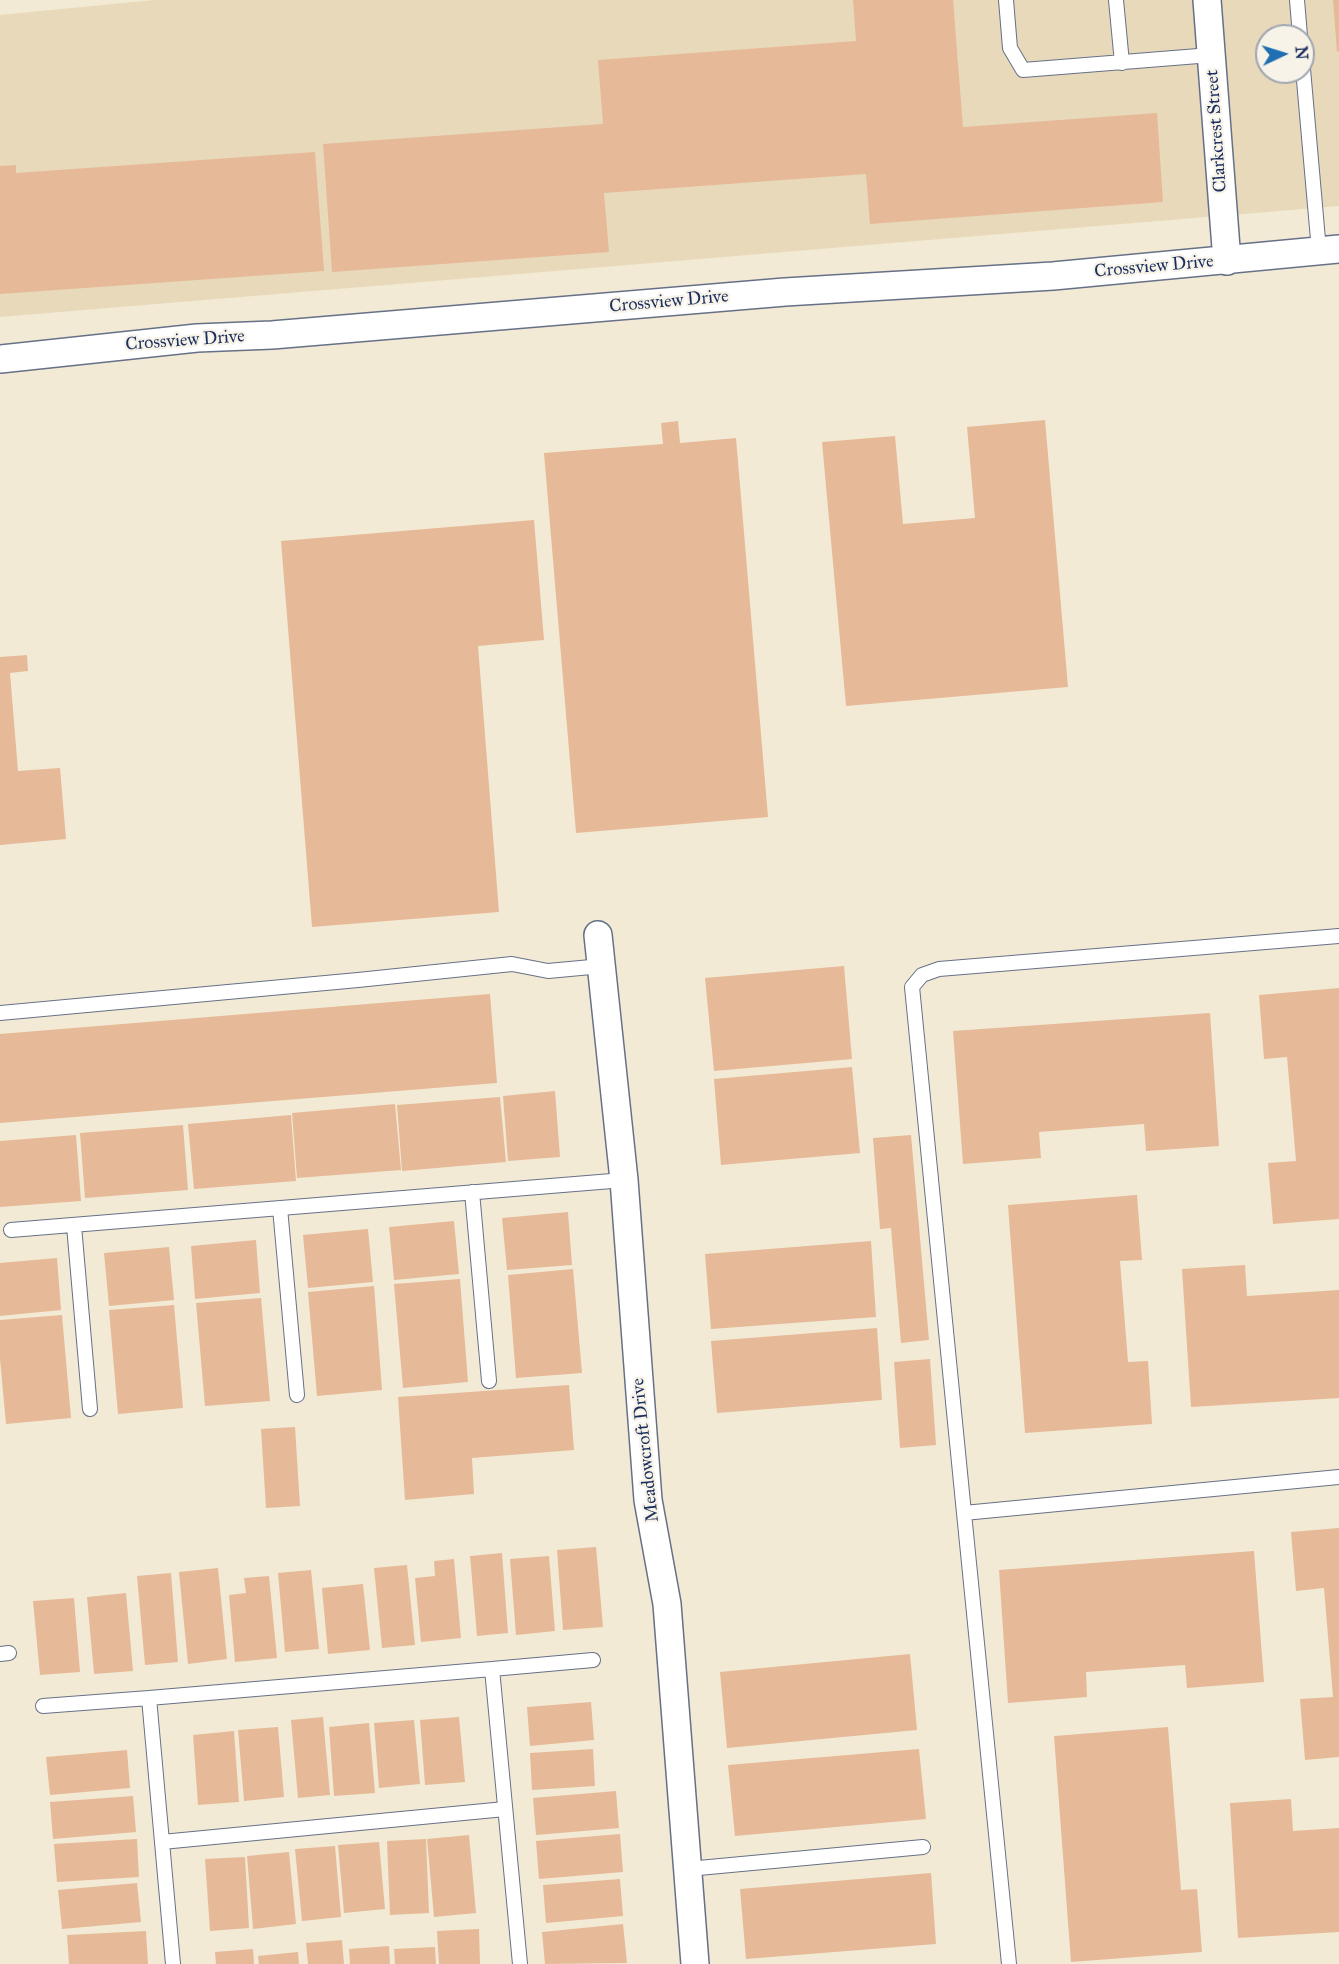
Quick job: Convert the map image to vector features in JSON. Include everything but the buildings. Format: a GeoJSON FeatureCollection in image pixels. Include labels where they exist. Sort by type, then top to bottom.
{"type":"FeatureCollection","features":[{"type":"Feature","properties":{"kind":"street","name":"Clarkcrest Street"},"geometry":{"type":"LineString","coordinates":[[1207,0],[1227,261]]}},
{"type":"Feature","properties":{"kind":"street","name":"Crossview Drive"},"geometry":{"type":"LineString","coordinates":[[0,358],[197,338],[272,335],[774,293],[1053,276],[1329,250]]}},
{"type":"Feature","properties":{"kind":"street","name":"Meadowcroft Drive"},"geometry":{"type":"LineString","coordinates":[[598,935],[624,1180],[648,1500],[668,1604],[695,1964]]}},
{"type":"Feature","properties":{"kind":"lane"},"geometry":{"type":"LineString","coordinates":[[1006,0],[1010,48],[1023,70],[1211,55]]}},
{"type":"Feature","properties":{"kind":"lane"},"geometry":{"type":"LineString","coordinates":[[1116,0],[1122,63]]}},
{"type":"Feature","properties":{"kind":"lane"},"geometry":{"type":"LineString","coordinates":[[1297,0],[1299,24]]}},
{"type":"Feature","properties":{"kind":"lane"},"geometry":{"type":"LineString","coordinates":[[1305,84],[1329,250]]}},
{"type":"Feature","properties":{"kind":"lane"},"geometry":{"type":"LineString","coordinates":[[1009,1964],[912,987],[922,975],[939,969],[1339,936]]}},
{"type":"Feature","properties":{"kind":"lane"},"geometry":{"type":"LineString","coordinates":[[0,1013],[512,964],[548,971],[602,966]]}},
{"type":"Feature","properties":{"kind":"lane"},"geometry":{"type":"LineString","coordinates":[[11,1230],[624,1180]]}},
{"type":"Feature","properties":{"kind":"lane"},"geometry":{"type":"LineString","coordinates":[[472,1192],[489,1381]]}},
{"type":"Feature","properties":{"kind":"lane"},"geometry":{"type":"LineString","coordinates":[[280,1208],[297,1395]]}},
{"type":"Feature","properties":{"kind":"lane"},"geometry":{"type":"LineString","coordinates":[[74,1226],[90,1409]]}},
{"type":"Feature","properties":{"kind":"lane"},"geometry":{"type":"LineString","coordinates":[[964,1514],[1339,1477]]}},
{"type":"Feature","properties":{"kind":"lane"},"geometry":{"type":"LineString","coordinates":[[44,1706],[593,1660]]}},
{"type":"Feature","properties":{"kind":"lane"},"geometry":{"type":"LineString","coordinates":[[492,1669],[520,1964]]}},
{"type":"Feature","properties":{"kind":"lane"},"geometry":{"type":"LineString","coordinates":[[149,1698],[173,1964]]}},
{"type":"Feature","properties":{"kind":"lane"},"geometry":{"type":"LineString","coordinates":[[162,1842],[505,1809]]}},
{"type":"Feature","properties":{"kind":"lane"},"geometry":{"type":"LineString","coordinates":[[688,1869],[923,1847]]}},
{"type":"Feature","properties":{"kind":"shaded area"},"geometry":{"type":"Polygon","coordinates":[[[154,0],[1339,0],[1339,206],[0,317],[0,15],[154,0]]]}}]}
